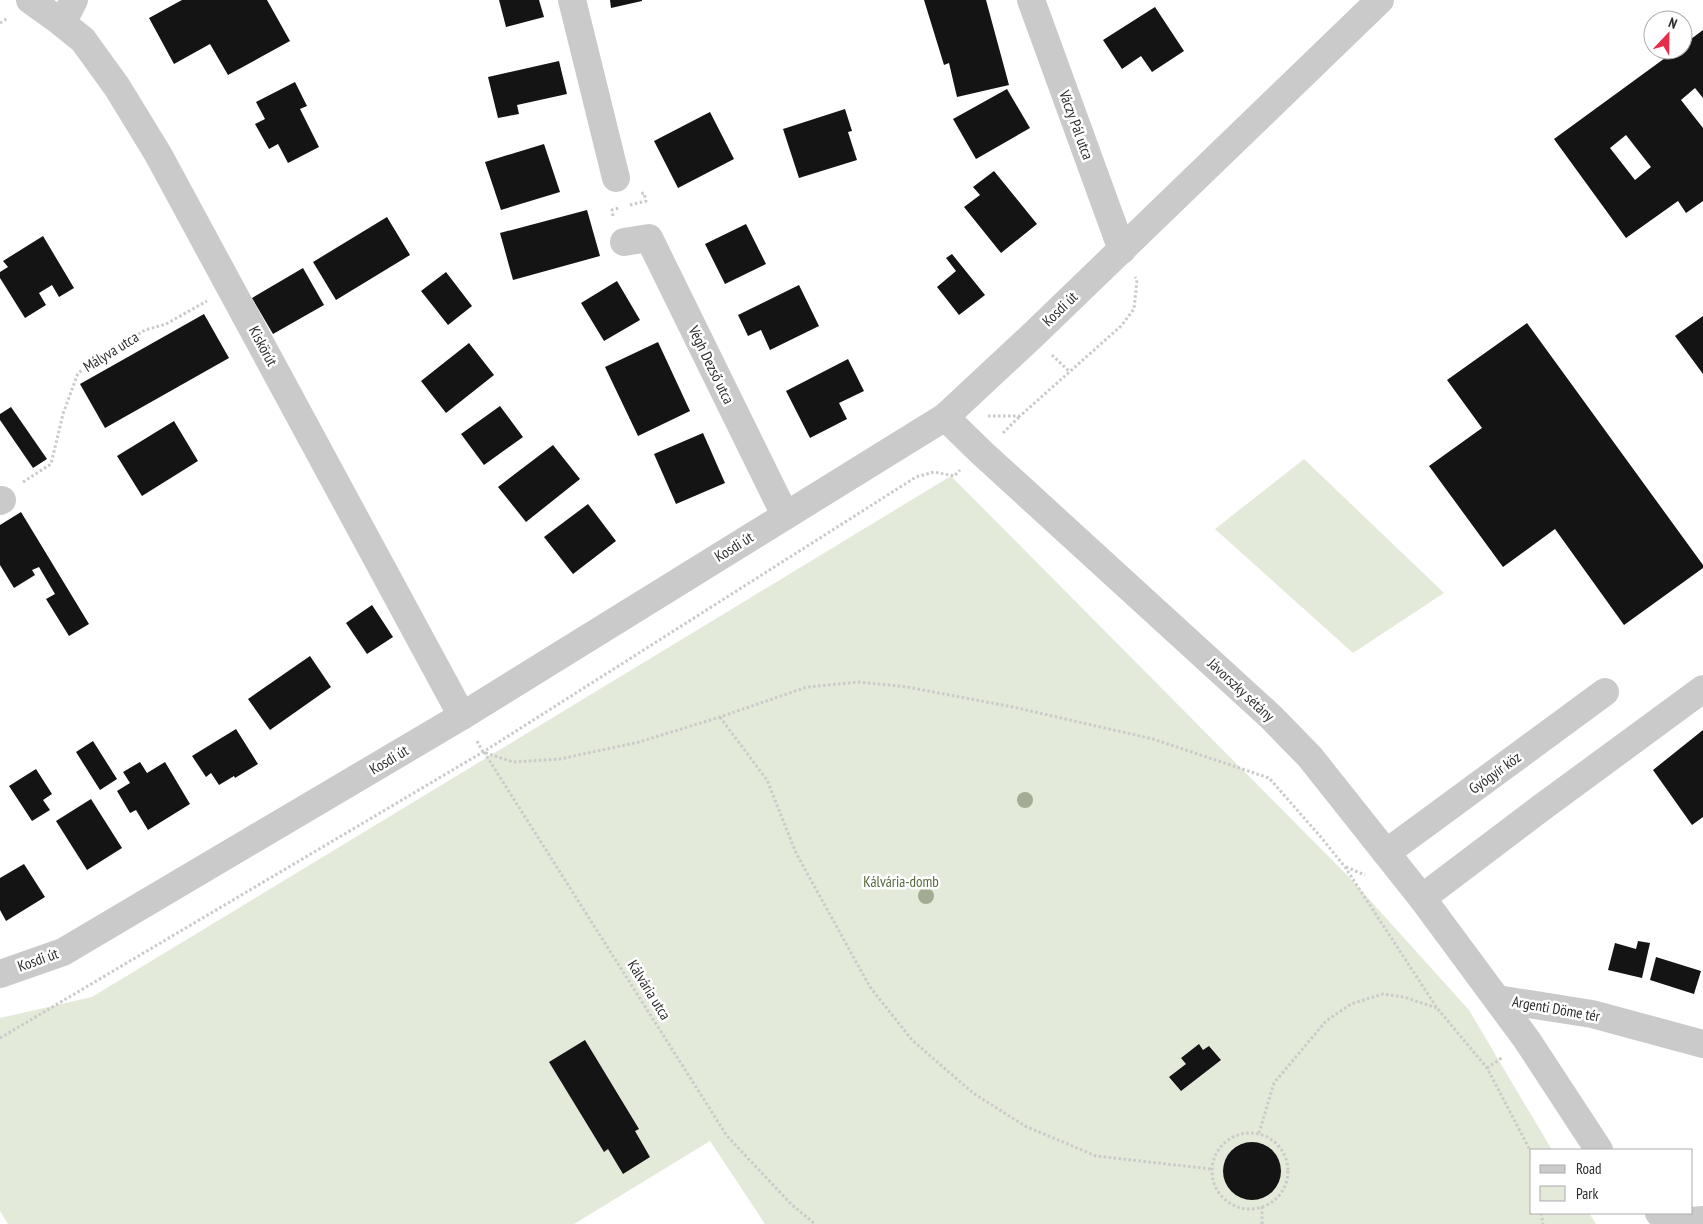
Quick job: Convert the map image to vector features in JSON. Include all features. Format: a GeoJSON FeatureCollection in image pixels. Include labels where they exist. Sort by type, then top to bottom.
{"type":"FeatureCollection","features":[{"type":"Feature","properties":{"kind":"street","name":"Kiskörút"},"geometry":{"type":"LineString","coordinates":[[30,0],[68,11],[84,40],[117,87],[158,154],[462,716]]}},
{"type":"Feature","properties":{"kind":"street"},"geometry":{"type":"LineString","coordinates":[[572,0],[616,178]]}},
{"type":"Feature","properties":{"kind":"street","name":"Váczy Pál utca"},"geometry":{"type":"LineString","coordinates":[[1031,0],[1122,250]]}},
{"type":"Feature","properties":{"kind":"street","name":"Kosdi út"},"geometry":{"type":"LineString","coordinates":[[0,974],[63,952],[462,716],[945,416],[1122,250],[1380,0]]}},
{"type":"Feature","properties":{"kind":"street","name":"Végh Dezső utca"},"geometry":{"type":"LineString","coordinates":[[624,242],[649,238],[785,515]]}},
{"type":"Feature","properties":{"kind":"street","name":"Jávorszky sétány"},"geometry":{"type":"LineString","coordinates":[[945,416],[982,453],[1271,717],[1310,757],[1422,898],[1497,999]]}},
{"type":"Feature","properties":{"kind":"street"},"geometry":{"type":"LineString","coordinates":[[1422,898],[1703,689]]}},
{"type":"Feature","properties":{"kind":"street","name":"Gyógyír köz"},"geometry":{"type":"LineString","coordinates":[[1386,853],[1604,692]]}},
{"type":"Feature","properties":{"kind":"street","name":"Argenti Döme tér"},"geometry":{"type":"LineString","coordinates":[[1497,999],[1592,1014],[1703,1044]]}},
{"type":"Feature","properties":{"kind":"street","name":"Argenti Döme tér"},"geometry":{"type":"LineString","coordinates":[[1497,999],[1527,1040],[1598,1149]]}},
{"type":"Feature","properties":{"kind":"street"},"geometry":{"type":"LineString","coordinates":[[1663,1214],[1692,1221],[1703,1220]]}},
{"type":"Feature","properties":{"kind":"path"},"geometry":{"type":"LineString","coordinates":[[0,1038],[484,752],[916,477],[934,472],[954,476],[982,453],[1020,416],[1121,326],[1134,309],[1137,280],[1122,250]]}},
{"type":"Feature","properties":{"kind":"path","name":"Mályva utca"},"geometry":{"type":"LineString","coordinates":[[1,500],[10,490],[51,464],[63,414],[78,373],[145,330],[166,324],[231,287]]}},
{"type":"Feature","properties":{"kind":"path"},"geometry":{"type":"LineString","coordinates":[[945,416],[1020,416]]}},
{"type":"Feature","properties":{"kind":"path"},"geometry":{"type":"LineString","coordinates":[[484,752],[513,762],[560,759],[639,742],[807,687],[858,682],[907,687],[1013,707],[1153,738],[1269,778],[1345,867],[1437,1008],[1487,1068],[1530,1150]]}},
{"type":"Feature","properties":{"kind":"path","name":"Kálvária utca"},"geometry":{"type":"LineString","coordinates":[[462,716],[727,1136],[791,1204],[815,1224]]}},
{"type":"Feature","properties":{"kind":"path"},"geometry":{"type":"LineString","coordinates":[[720,717],[767,780],[796,853],[870,987],[912,1040],[974,1093],[1025,1126],[1096,1156],[1211,1170]]}},
{"type":"Feature","properties":{"kind":"path"},"geometry":{"type":"LineString","coordinates":[[1259,1133],[1274,1083],[1326,1022],[1351,1004],[1383,994],[1404,997],[1437,1008]]}},
{"type":"Feature","properties":{"kind":"path"},"geometry":{"type":"LineString","coordinates":[[1245,1132],[1259,1133],[1274,1140],[1284,1153],[1288,1169],[1286,1185],[1276,1199],[1262,1207],[1250,1209],[1238,1207],[1227,1202],[1218,1192],[1213,1182],[1211,1170],[1214,1156],[1221,1145],[1232,1136],[1245,1132]]}},
{"type":"Feature","properties":{"kind":"path"},"geometry":{"type":"LineString","coordinates":[[1262,1207],[1262,1224]]}},
{"type":"Feature","properties":{"kind":"green space"},"geometry":{"type":"Polygon","coordinates":[[[1304,459],[1444,593],[1353,653],[1215,529],[1304,459]]]}},
{"type":"Feature","properties":{"kind":"green space","name":"Kálvária-domb"},"geometry":{"type":"Polygon","coordinates":[[[951,476],[1349,877],[1469,1010],[1551,1149],[1530,1149],[1530,1214],[1590,1214],[1596,1224],[765,1224],[710,1141],[574,1224],[8,1224],[0,1211],[0,1018],[92,997],[951,476]]]}},
{"type":"Feature","properties":{"kind":"building"},"geometry":{"type":"Polygon","coordinates":[[[182,0],[267,0],[290,41],[228,75],[210,44],[174,64],[149,18],[182,0]]]}},
{"type":"Feature","properties":{"kind":"building"},"geometry":{"type":"Polygon","coordinates":[[[499,0],[539,0],[544,17],[506,27],[499,0]]]}},
{"type":"Feature","properties":{"kind":"building"},"geometry":{"type":"Polygon","coordinates":[[[610,0],[642,0],[642,1],[611,8],[610,0]]]}},
{"type":"Feature","properties":{"kind":"building"},"geometry":{"type":"Polygon","coordinates":[[[924,0],[986,0],[1009,85],[957,97],[949,63],[944,65],[924,0]]]}},
{"type":"Feature","properties":{"kind":"building"},"geometry":{"type":"Polygon","coordinates":[[[1155,7],[1184,51],[1152,72],[1141,56],[1122,69],[1103,40],[1155,7]]]}},
{"type":"Feature","properties":{"kind":"building"},"geometry":{"type":"Polygon","coordinates":[[[1703,30],[1703,98],[1695,88],[1681,100],[1703,128],[1703,201],[1686,213],[1678,201],[1626,238],[1554,139],[1662,60],[1693,60],[1693,38],[1703,30]],[[1626,135],[1610,148],[1635,180],[1651,167],[1626,135]]]}},
{"type":"Feature","properties":{"kind":"building"},"geometry":{"type":"Polygon","coordinates":[[[559,61],[567,94],[517,105],[519,114],[498,118],[488,77],[559,61]]]}},
{"type":"Feature","properties":{"kind":"building"},"geometry":{"type":"Polygon","coordinates":[[[295,82],[307,106],[300,109],[319,147],[288,163],[278,144],[269,149],[255,124],[265,119],[256,102],[295,82]]]}},
{"type":"Feature","properties":{"kind":"building"},"geometry":{"type":"Polygon","coordinates":[[[1007,89],[1030,128],[976,159],[953,119],[1007,89]]]}},
{"type":"Feature","properties":{"kind":"building"},"geometry":{"type":"Polygon","coordinates":[[[845,109],[852,131],[848,132],[857,160],[799,178],[783,129],[845,109]]]}},
{"type":"Feature","properties":{"kind":"building"},"geometry":{"type":"Polygon","coordinates":[[[710,112],[734,159],[678,188],[654,141],[710,112]]]}},
{"type":"Feature","properties":{"kind":"building"},"geometry":{"type":"Polygon","coordinates":[[[544,144],[560,192],[501,210],[485,162],[544,144]]]}},
{"type":"Feature","properties":{"kind":"building"},"geometry":{"type":"Polygon","coordinates":[[[994,171],[1037,224],[1001,253],[964,207],[980,195],[973,187],[994,171]]]}},
{"type":"Feature","properties":{"kind":"building"},"geometry":{"type":"Polygon","coordinates":[[[587,210],[600,256],[513,280],[500,233],[587,210]]]}},
{"type":"Feature","properties":{"kind":"building"},"geometry":{"type":"Polygon","coordinates":[[[387,217],[410,255],[336,300],[313,262],[387,217]]]}},
{"type":"Feature","properties":{"kind":"building"},"geometry":{"type":"Polygon","coordinates":[[[746,224],[766,264],[725,284],[705,244],[746,224]]]}},
{"type":"Feature","properties":{"kind":"building"},"geometry":{"type":"Polygon","coordinates":[[[43,236],[74,288],[59,297],[52,285],[39,293],[46,305],[25,318],[0,278],[0,272],[8,267],[3,261],[43,236]]]}},
{"type":"Feature","properties":{"kind":"building"},"geometry":{"type":"Polygon","coordinates":[[[952,254],[985,295],[959,315],[937,287],[956,271],[946,258],[952,254]]]}},
{"type":"Feature","properties":{"kind":"building"},"geometry":{"type":"Polygon","coordinates":[[[303,268],[324,305],[273,334],[252,298],[303,268]]]}},
{"type":"Feature","properties":{"kind":"building"},"geometry":{"type":"Polygon","coordinates":[[[446,272],[472,306],[448,325],[421,291],[446,272]]]}},
{"type":"Feature","properties":{"kind":"building"},"geometry":{"type":"Polygon","coordinates":[[[617,281],[640,320],[604,341],[581,303],[617,281]]]}},
{"type":"Feature","properties":{"kind":"building"},"geometry":{"type":"Polygon","coordinates":[[[799,285],[819,326],[770,350],[761,330],[748,336],[738,315],[799,285]]]}},
{"type":"Feature","properties":{"kind":"building"},"geometry":{"type":"Polygon","coordinates":[[[204,314],[229,358],[105,428],[80,384],[204,314]]]}},
{"type":"Feature","properties":{"kind":"building"},"geometry":{"type":"Polygon","coordinates":[[[1703,316],[1703,374],[1675,336],[1703,316]]]}},
{"type":"Feature","properties":{"kind":"building"},"geometry":{"type":"Polygon","coordinates":[[[1527,323],[1703,565],[1703,568],[1624,625],[1555,529],[1503,567],[1429,466],[1482,428],[1447,380],[1527,323]]]}},
{"type":"Feature","properties":{"kind":"building"},"geometry":{"type":"Polygon","coordinates":[[[658,342],[690,411],[638,436],[605,367],[658,342]]]}},
{"type":"Feature","properties":{"kind":"building"},"geometry":{"type":"Polygon","coordinates":[[[469,343],[494,375],[446,413],[421,381],[469,343]]]}},
{"type":"Feature","properties":{"kind":"building"},"geometry":{"type":"Polygon","coordinates":[[[848,359],[864,391],[839,403],[847,419],[810,438],[786,391],[848,359]]]}},
{"type":"Feature","properties":{"kind":"building"},"geometry":{"type":"Polygon","coordinates":[[[500,406],[523,437],[484,465],[461,434],[500,406]]]}},
{"type":"Feature","properties":{"kind":"building"},"geometry":{"type":"Polygon","coordinates":[[[11,407],[47,459],[33,468],[0,420],[0,414],[11,407]]]}},
{"type":"Feature","properties":{"kind":"building"},"geometry":{"type":"Polygon","coordinates":[[[174,421],[198,461],[142,496],[117,456],[174,421]]]}},
{"type":"Feature","properties":{"kind":"building"},"geometry":{"type":"Polygon","coordinates":[[[703,433],[725,483],[676,504],[654,454],[703,433]]]}},
{"type":"Feature","properties":{"kind":"building"},"geometry":{"type":"Polygon","coordinates":[[[553,445],[580,479],[526,522],[498,487],[553,445]]]}},
{"type":"Feature","properties":{"kind":"building"},"geometry":{"type":"Polygon","coordinates":[[[588,504],[616,541],[573,574],[544,537],[588,504]]]}},
{"type":"Feature","properties":{"kind":"building"},"geometry":{"type":"Polygon","coordinates":[[[21,512],[89,624],[69,636],[46,599],[55,594],[39,567],[32,570],[35,575],[14,588],[0,565],[0,525],[21,512]]]}},
{"type":"Feature","properties":{"kind":"building"},"geometry":{"type":"Polygon","coordinates":[[[372,605],[393,637],[367,654],[346,623],[372,605]]]}},
{"type":"Feature","properties":{"kind":"building"},"geometry":{"type":"Polygon","coordinates":[[[310,656],[331,687],[270,730],[248,699],[310,656]]]}},
{"type":"Feature","properties":{"kind":"building"},"geometry":{"type":"Polygon","coordinates":[[[236,729],[258,764],[219,785],[211,773],[206,777],[192,756],[236,729]]]}},
{"type":"Feature","properties":{"kind":"building"},"geometry":{"type":"Polygon","coordinates":[[[1703,730],[1703,817],[1692,825],[1653,770],[1703,730]]]}},
{"type":"Feature","properties":{"kind":"building"},"geometry":{"type":"Polygon","coordinates":[[[93,741],[117,779],[100,790],[76,752],[93,741]]]}},
{"type":"Feature","properties":{"kind":"building"},"geometry":{"type":"Polygon","coordinates":[[[140,762],[147,773],[165,762],[190,804],[148,830],[136,810],[130,813],[117,791],[130,783],[123,772],[140,762]]]}},
{"type":"Feature","properties":{"kind":"building"},"geometry":{"type":"Polygon","coordinates":[[[36,769],[52,794],[43,800],[50,810],[32,821],[9,786],[36,769]]]}},
{"type":"Feature","properties":{"kind":"building"},"geometry":{"type":"Polygon","coordinates":[[[91,799],[122,848],[87,870],[56,821],[91,799]]]}},
{"type":"Feature","properties":{"kind":"building"},"geometry":{"type":"Polygon","coordinates":[[[24,864],[45,897],[6,921],[0,910],[0,878],[24,864]]]}},
{"type":"Feature","properties":{"kind":"building"},"geometry":{"type":"Polygon","coordinates":[[[1638,941],[1650,943],[1642,978],[1608,970],[1615,943],[1636,949],[1638,941]]]}},
{"type":"Feature","properties":{"kind":"building"},"geometry":{"type":"Polygon","coordinates":[[[1656,957],[1701,971],[1694,994],[1650,980],[1656,957]]]}},
{"type":"Feature","properties":{"kind":"building"},"geometry":{"type":"Polygon","coordinates":[[[585,1040],[639,1129],[635,1131],[650,1157],[623,1174],[608,1149],[604,1152],[549,1062],[585,1040]]]}},
{"type":"Feature","properties":{"kind":"building"},"geometry":{"type":"Polygon","coordinates":[[[1199,1044],[1203,1050],[1209,1046],[1221,1060],[1181,1091],[1169,1077],[1186,1064],[1181,1058],[1199,1044]]]}},
{"type":"Feature","properties":{"kind":"building"},"geometry":{"type":"Polygon","coordinates":[[[1252,1142],[1268,1147],[1276,1155],[1281,1171],[1276,1187],[1268,1195],[1252,1200],[1236,1195],[1228,1187],[1223,1171],[1228,1155],[1236,1147],[1252,1142]]]}}]}
